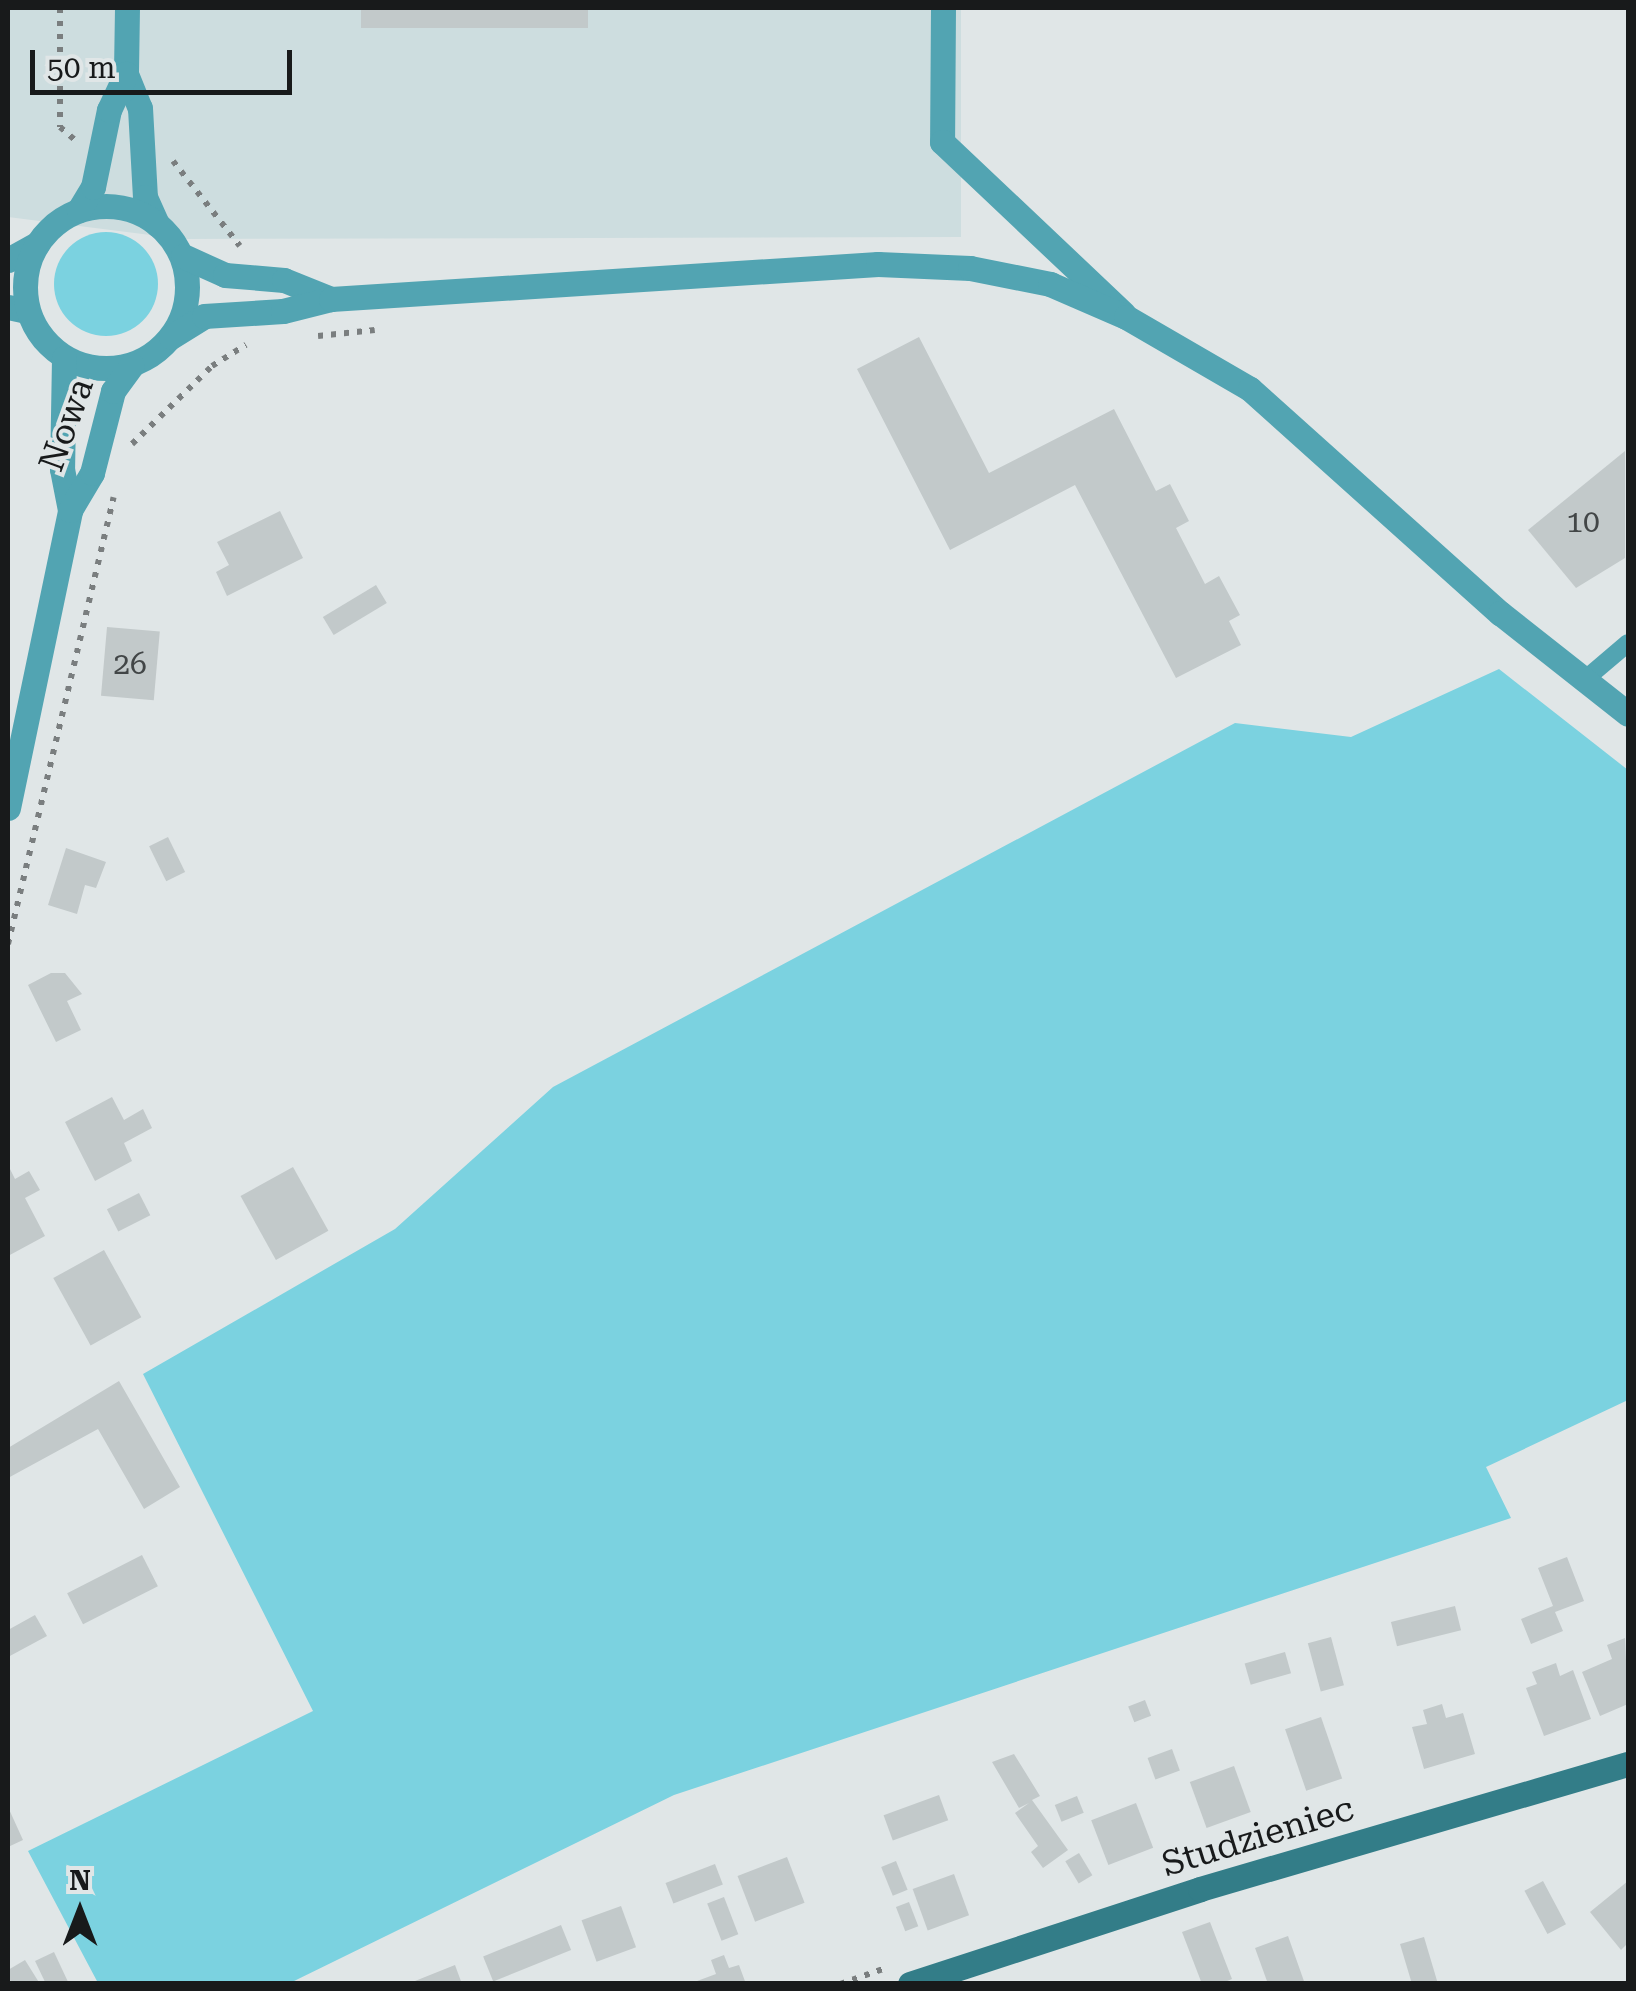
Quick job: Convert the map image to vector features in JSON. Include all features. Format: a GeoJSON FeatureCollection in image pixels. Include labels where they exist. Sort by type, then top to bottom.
{"type":"FeatureCollection","features":[{"type":"Feature","properties":{"kind":"main road","name":"Studzieniec"},"geometry":{"type":"LineString","coordinates":[[910,1984],[1200,1889],[1628,1764]]}},
{"type":"Feature","properties":{"kind":"street"},"geometry":{"type":"LineString","coordinates":[[126,8],[126,74],[140,108],[146,197],[158,224],[183,256],[225,274],[284,280],[330,298]]}},
{"type":"Feature","properties":{"kind":"street"},"geometry":{"type":"LineString","coordinates":[[943,8],[942,142],[1126,317]]}},
{"type":"Feature","properties":{"kind":"street"},"geometry":{"type":"LineString","coordinates":[[8,260],[37,244],[78,210],[93,187],[109,110],[126,74]]}},
{"type":"Feature","properties":{"kind":"street"},"geometry":{"type":"LineString","coordinates":[[78,210],[120,207],[158,224]]}},
{"type":"Feature","properties":{"kind":"street"},"geometry":{"type":"LineString","coordinates":[[37,244],[17,309],[64,358],[109,370],[132,365],[204,316],[284,312],[330,298],[878,264],[1011,274],[1126,317],[1250,389],[1582,682],[1628,714]]}},
{"type":"Feature","properties":{"kind":"street"},"geometry":{"type":"LineString","coordinates":[[171,337],[188,291],[183,256]]}},
{"type":"Feature","properties":{"kind":"street","name":"Nowa"},"geometry":{"type":"LineString","coordinates":[[64,358],[62,469],[70,510]]}},
{"type":"Feature","properties":{"kind":"street","name":"Nowa"},"geometry":{"type":"LineString","coordinates":[[8,808],[70,510],[92,473],[113,391],[132,365]]}},
{"type":"Feature","properties":{"kind":"lane"},"geometry":{"type":"LineString","coordinates":[[1582,682],[1628,643]]}},
{"type":"Feature","properties":{"kind":"path"},"geometry":{"type":"LineString","coordinates":[[60,8],[60,127],[73,140]]}},
{"type":"Feature","properties":{"kind":"path"},"geometry":{"type":"LineString","coordinates":[[162,152],[247,258]]}},
{"type":"Feature","properties":{"kind":"path"},"geometry":{"type":"LineString","coordinates":[[302,338],[396,327]]}},
{"type":"Feature","properties":{"kind":"path"},"geometry":{"type":"LineString","coordinates":[[124,454],[230,350],[266,342]]}},
{"type":"Feature","properties":{"kind":"path"},"geometry":{"type":"LineString","coordinates":[[8,944],[116,488]]}},
{"type":"Feature","properties":{"kind":"shaded area"},"geometry":{"type":"Polygon","coordinates":[[[8,8],[961,8],[961,237],[182,239],[8,217],[8,8]]]}},
{"type":"Feature","properties":{"kind":"shaded area"},"geometry":{"type":"Polygon","coordinates":[[[106,232],[126,236],[143,247],[154,264],[158,284],[154,304],[143,321],[126,332],[106,336],[86,332],[69,321],[58,304],[54,284],[58,264],[69,247],[86,236],[106,232]]]}},
{"type":"Feature","properties":{"kind":"shaded area"},"geometry":{"type":"Polygon","coordinates":[[[1499,669],[1628,770],[1628,1400],[1486,1467],[1511,1518],[674,1795],[290,1983],[98,1983],[28,1851],[313,1711],[143,1374],[395,1229],[553,1087],[1235,723],[1351,737],[1499,669]]]}},
{"type":"Feature","properties":{"kind":"building"},"geometry":{"type":"Polygon","coordinates":[[[361,8],[588,8],[588,28],[361,28],[361,8]]]}},
{"type":"Feature","properties":{"kind":"building"},"geometry":{"type":"Polygon","coordinates":[[[919,337],[989,473],[1114,409],[1156,491],[1170,484],[1189,521],[1176,528],[1205,584],[1219,576],[1240,615],[1229,621],[1241,645],[1176,678],[1075,485],[950,550],[857,369],[919,337]]]}},
{"type":"Feature","properties":{"kind":"building"},"geometry":{"type":"Polygon","coordinates":[[[1625,451],[1625,558],[1576,588],[1528,530],[1625,451]]]}},
{"type":"Feature","properties":{"kind":"building"},"geometry":{"type":"Polygon","coordinates":[[[280,511],[303,558],[227,596],[216,572],[229,565],[217,542],[280,511]]]}},
{"type":"Feature","properties":{"kind":"building"},"geometry":{"type":"Polygon","coordinates":[[[376,585],[387,603],[334,635],[323,617],[376,585]]]}},
{"type":"Feature","properties":{"kind":"building"},"geometry":{"type":"Polygon","coordinates":[[[107,627],[160,632],[154,700],[101,696],[107,627]]]}},
{"type":"Feature","properties":{"kind":"building"},"geometry":{"type":"Polygon","coordinates":[[[168,837],[185,872],[166,881],[149,846],[168,837]]]}},
{"type":"Feature","properties":{"kind":"building"},"geometry":{"type":"Polygon","coordinates":[[[66,848],[106,862],[96,888],[85,885],[77,914],[48,905],[66,848]]]}},
{"type":"Feature","properties":{"kind":"building"},"geometry":{"type":"Polygon","coordinates":[[[51,973],[65,973],[82,994],[67,1001],[81,1030],[56,1042],[28,985],[51,973]]]}},
{"type":"Feature","properties":{"kind":"building"},"geometry":{"type":"Polygon","coordinates":[[[112,1097],[124,1120],[143,1109],[152,1128],[124,1143],[132,1161],[95,1181],[65,1122],[112,1097]]]}},
{"type":"Feature","properties":{"kind":"building"},"geometry":{"type":"Polygon","coordinates":[[[8,1165],[15,1179],[29,1171],[40,1190],[25,1198],[45,1236],[8,1256],[8,1165]]]}},
{"type":"Feature","properties":{"kind":"building"},"geometry":{"type":"Polygon","coordinates":[[[293,1167],[328,1231],[276,1260],[241,1196],[293,1167]]]}},
{"type":"Feature","properties":{"kind":"building"},"geometry":{"type":"Polygon","coordinates":[[[139,1193],[150,1215],[118,1232],[107,1209],[139,1193]]]}},
{"type":"Feature","properties":{"kind":"building"},"geometry":{"type":"Polygon","coordinates":[[[104,1250],[141,1317],[91,1345],[53,1278],[104,1250]]]}},
{"type":"Feature","properties":{"kind":"building"},"geometry":{"type":"Polygon","coordinates":[[[119,1381],[180,1487],[144,1509],[98,1429],[8,1478],[8,1448],[119,1381]]]}},
{"type":"Feature","properties":{"kind":"building"},"geometry":{"type":"Polygon","coordinates":[[[142,1555],[158,1586],[83,1624],[67,1593],[142,1555]]]}},
{"type":"Feature","properties":{"kind":"building"},"geometry":{"type":"Polygon","coordinates":[[[1567,1557],[1584,1601],[1555,1612],[1563,1631],[1531,1644],[1521,1619],[1553,1606],[1538,1568],[1567,1557]]]}},
{"type":"Feature","properties":{"kind":"building"},"geometry":{"type":"Polygon","coordinates":[[[1455,1606],[1461,1630],[1397,1646],[1391,1622],[1455,1606]]]}},
{"type":"Feature","properties":{"kind":"building"},"geometry":{"type":"Polygon","coordinates":[[[35,1615],[47,1636],[8,1657],[8,1630],[35,1615]]]}},
{"type":"Feature","properties":{"kind":"building"},"geometry":{"type":"Polygon","coordinates":[[[1331,1637],[1344,1685],[1321,1692],[1308,1643],[1331,1637]]]}},
{"type":"Feature","properties":{"kind":"building"},"geometry":{"type":"Polygon","coordinates":[[[1625,1638],[1628,1704],[1600,1716],[1582,1672],[1612,1659],[1607,1645],[1625,1638]]]}},
{"type":"Feature","properties":{"kind":"building"},"geometry":{"type":"Polygon","coordinates":[[[1285,1652],[1291,1673],[1251,1685],[1245,1664],[1285,1652]]]}},
{"type":"Feature","properties":{"kind":"building"},"geometry":{"type":"Polygon","coordinates":[[[1556,1663],[1560,1676],[1573,1670],[1591,1719],[1544,1736],[1526,1688],[1537,1684],[1532,1672],[1556,1663]]]}},
{"type":"Feature","properties":{"kind":"building"},"geometry":{"type":"Polygon","coordinates":[[[1145,1700],[1151,1716],[1134,1722],[1128,1706],[1145,1700]]]}},
{"type":"Feature","properties":{"kind":"building"},"geometry":{"type":"Polygon","coordinates":[[[1442,1704],[1446,1718],[1463,1713],[1475,1754],[1424,1769],[1412,1727],[1427,1724],[1423,1710],[1442,1704]]]}},
{"type":"Feature","properties":{"kind":"building"},"geometry":{"type":"Polygon","coordinates":[[[1321,1717],[1342,1778],[1306,1791],[1285,1729],[1321,1717]]]}},
{"type":"Feature","properties":{"kind":"building"},"geometry":{"type":"Polygon","coordinates":[[[1172,1749],[1180,1771],[1155,1780],[1148,1758],[1172,1749]]]}},
{"type":"Feature","properties":{"kind":"building"},"geometry":{"type":"Polygon","coordinates":[[[1014,1754],[1040,1796],[1032,1800],[1068,1850],[1043,1868],[1031,1852],[1038,1846],[1015,1813],[1029,1803],[1019,1808],[992,1762],[1014,1754]]]}},
{"type":"Feature","properties":{"kind":"building"},"geometry":{"type":"Polygon","coordinates":[[[1234,1766],[1251,1812],[1207,1828],[1190,1782],[1234,1766]]]}},
{"type":"Feature","properties":{"kind":"building"},"geometry":{"type":"Polygon","coordinates":[[[939,1795],[948,1820],[893,1841],[884,1815],[939,1795]]]}},
{"type":"Feature","properties":{"kind":"building"},"geometry":{"type":"Polygon","coordinates":[[[1077,1796],[1084,1813],[1061,1822],[1055,1805],[1077,1796]]]}},
{"type":"Feature","properties":{"kind":"building"},"geometry":{"type":"Polygon","coordinates":[[[1136,1803],[1153,1848],[1108,1865],[1091,1820],[1136,1803]]]}},
{"type":"Feature","properties":{"kind":"building"},"geometry":{"type":"Polygon","coordinates":[[[8,1807],[23,1840],[8,1847],[8,1807]]]}},
{"type":"Feature","properties":{"kind":"building"},"geometry":{"type":"Polygon","coordinates":[[[1079,1853],[1092,1875],[1079,1884],[1065,1861],[1079,1853]]]}},
{"type":"Feature","properties":{"kind":"building"},"geometry":{"type":"Polygon","coordinates":[[[787,1857],[805,1903],[755,1922],[738,1876],[787,1857]]]}},
{"type":"Feature","properties":{"kind":"building"},"geometry":{"type":"Polygon","coordinates":[[[896,1861],[908,1890],[893,1896],[881,1867],[896,1861]]]}},
{"type":"Feature","properties":{"kind":"building"},"geometry":{"type":"Polygon","coordinates":[[[715,1864],[723,1885],[673,1904],[666,1883],[715,1864]]]}},
{"type":"Feature","properties":{"kind":"building"},"geometry":{"type":"Polygon","coordinates":[[[954,1874],[969,1915],[928,1930],[913,1889],[954,1874]]]}},
{"type":"Feature","properties":{"kind":"building"},"geometry":{"type":"Polygon","coordinates":[[[1543,1881],[1566,1924],[1547,1934],[1524,1891],[1543,1881]]]}},
{"type":"Feature","properties":{"kind":"building"},"geometry":{"type":"Polygon","coordinates":[[[1628,1881],[1628,1943],[1621,1950],[1590,1912],[1628,1881]]]}},
{"type":"Feature","properties":{"kind":"building"},"geometry":{"type":"Polygon","coordinates":[[[724,1897],[738,1934],[722,1941],[707,1903],[724,1897]]]}},
{"type":"Feature","properties":{"kind":"building"},"geometry":{"type":"Polygon","coordinates":[[[909,1902],[918,1926],[905,1931],[896,1907],[909,1902]]]}},
{"type":"Feature","properties":{"kind":"building"},"geometry":{"type":"Polygon","coordinates":[[[621,1906],[636,1947],[597,1962],[582,1920],[621,1906]]]}},
{"type":"Feature","properties":{"kind":"building"},"geometry":{"type":"Polygon","coordinates":[[[1210,1922],[1232,1979],[1220,1984],[1202,1984],[1182,1932],[1210,1922]]]}},
{"type":"Feature","properties":{"kind":"building"},"geometry":{"type":"Polygon","coordinates":[[[561,1925],[571,1950],[493,1982],[483,1956],[561,1925]]]}},
{"type":"Feature","properties":{"kind":"building"},"geometry":{"type":"Polygon","coordinates":[[[1288,1936],[1305,1984],[1268,1984],[1255,1948],[1288,1936]]]}},
{"type":"Feature","properties":{"kind":"building"},"geometry":{"type":"Polygon","coordinates":[[[1424,1937],[1438,1984],[1412,1984],[1400,1944],[1424,1937]]]}},
{"type":"Feature","properties":{"kind":"building"},"geometry":{"type":"Polygon","coordinates":[[[54,1952],[69,1984],[46,1984],[35,1961],[54,1952]]]}},
{"type":"Feature","properties":{"kind":"building"},"geometry":{"type":"Polygon","coordinates":[[[724,1955],[729,1968],[739,1965],[746,1984],[689,1984],[716,1974],[711,1960],[724,1955]]]}},
{"type":"Feature","properties":{"kind":"building"},"geometry":{"type":"Polygon","coordinates":[[[25,1960],[40,1984],[11,1984],[8,1970],[25,1960]]]}},
{"type":"Feature","properties":{"kind":"building"},"geometry":{"type":"Polygon","coordinates":[[[455,1965],[462,1984],[410,1984],[410,1983],[455,1965]]]}}]}
